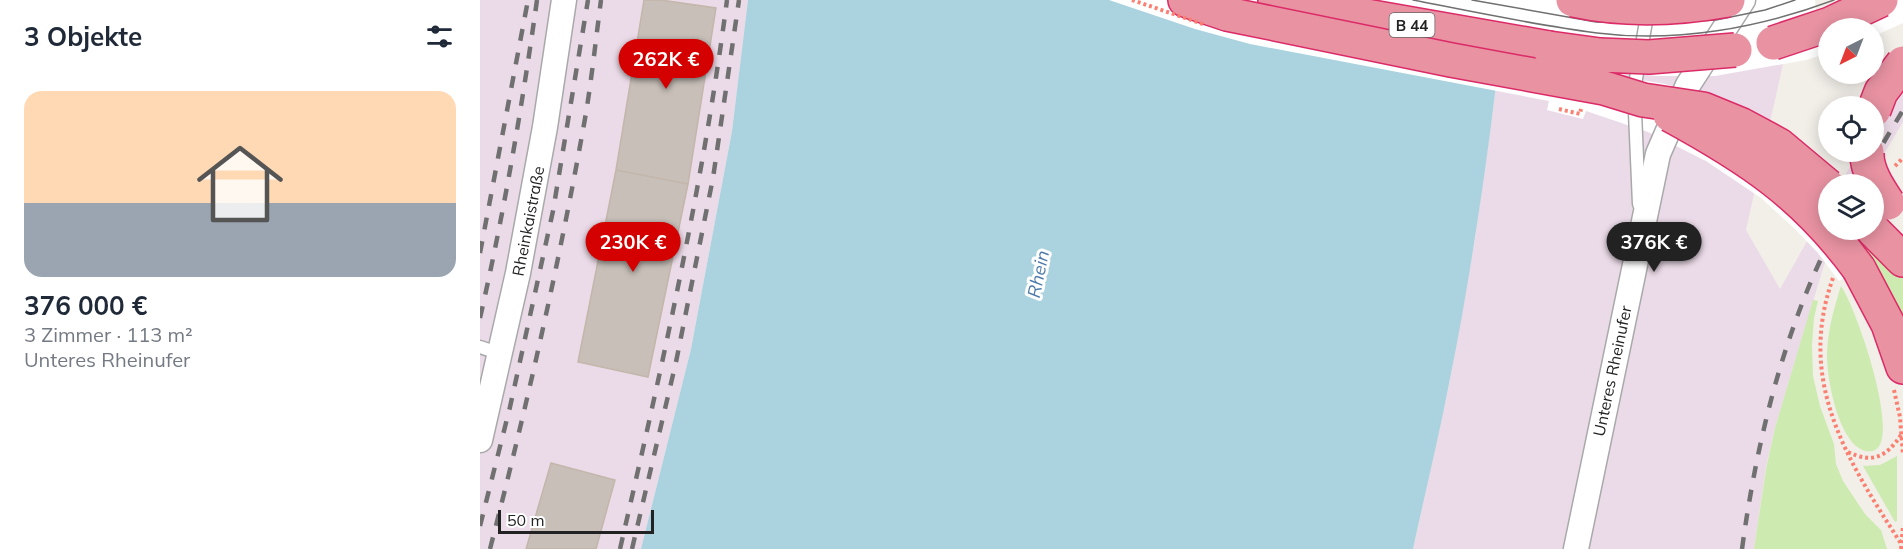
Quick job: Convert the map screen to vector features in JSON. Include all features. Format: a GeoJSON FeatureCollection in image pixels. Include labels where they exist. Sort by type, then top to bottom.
{"type":"FeatureCollection","features":[{"type":"Feature","properties":{"kind":"highway"},"geometry":{"type":"LineString","coordinates":[[1185,0],[1227,14],[1440,58],[1604,88],[1643,100],[1703,109],[1742,125],[1779,145],[1818,178]]}},
{"type":"Feature","properties":{"kind":"highway","name":"B 44"},"geometry":{"type":"LineString","coordinates":[[1275,0],[1532,46],[1600,55],[1649,57],[1735,50],[1773,43],[1830,24],[1881,0]]}},
{"type":"Feature","properties":{"kind":"highway"},"geometry":{"type":"LineString","coordinates":[[1573,0],[1593,4],[1637,7],[1674,6],[1728,0]]}},
{"type":"Feature","properties":{"kind":"highway"},"geometry":{"type":"LineString","coordinates":[[1879,96],[1903,63]]}},
{"type":"Feature","properties":{"kind":"highway"},"geometry":{"type":"LineString","coordinates":[[1643,100],[1745,158],[1782,186],[1819,220],[1838,241],[1847,270],[1888,324],[1903,368]]}},
{"type":"Feature","properties":{"kind":"highway"},"geometry":{"type":"LineString","coordinates":[[1884,224],[1903,260]]}},
{"type":"Feature","properties":{"kind":"street","name":"Rheinkaistraße"},"geometry":{"type":"LineString","coordinates":[[480,441],[490,351],[518,273],[545,127],[564,0]]}},
{"type":"Feature","properties":{"kind":"street","name":"Unteres Rheinufer"},"geometry":{"type":"LineString","coordinates":[[1576,549],[1658,154],[1688,85],[1743,0]]}},
{"type":"Feature","properties":{"kind":"lane"},"geometry":{"type":"LineString","coordinates":[[1640,236],[1634,90],[1649,0]]}},
{"type":"Feature","properties":{"kind":"path"},"geometry":{"type":"LineString","coordinates":[[1132,0],[1212,26]]}},
{"type":"Feature","properties":{"kind":"path"},"geometry":{"type":"LineString","coordinates":[[1552,108],[1580,114]]}},
{"type":"Feature","properties":{"kind":"path"},"geometry":{"type":"LineString","coordinates":[[1847,270],[1821,318],[1820,355],[1824,389],[1833,422],[1900,548]]}},
{"type":"Feature","properties":{"kind":"path"},"geometry":{"type":"LineString","coordinates":[[1847,451],[1869,459],[1883,456],[1902,435],[1903,454]]}},
{"type":"Feature","properties":{"kind":"path"},"geometry":{"type":"LineString","coordinates":[[1900,548],[1903,526]]}},
{"type":"Feature","properties":{"kind":"shaded area"},"geometry":{"type":"Polygon","coordinates":[[[480,0],[748,0],[732,131],[691,349],[641,549],[480,549],[480,0]]]}},
{"type":"Feature","properties":{"kind":"shaded area"},"geometry":{"type":"Polygon","coordinates":[[[1506,0],[1787,46],[1746,230],[1780,289],[1818,222],[1818,240],[1837,240],[1824,265],[1775,428],[1766,467],[1754,549],[1413,549],[1450,380],[1475,239],[1506,0]]]}},
{"type":"Feature","properties":{"kind":"shaded area"},"geometry":{"type":"Polygon","coordinates":[[[1903,94],[1903,122],[1884,154],[1884,120],[1903,94]]]}},
{"type":"Feature","properties":{"kind":"shaded area"},"geometry":{"type":"Polygon","coordinates":[[[1879,162],[1872,174],[1846,174],[1852,163],[1879,162]]]}},
{"type":"Feature","properties":{"kind":"green space"},"geometry":{"type":"Polygon","coordinates":[[[1866,240],[1869,240],[1903,276],[1903,325],[1862,248],[1866,240]]]}},
{"type":"Feature","properties":{"kind":"green space"},"geometry":{"type":"Polygon","coordinates":[[[1841,286],[1866,346],[1880,401],[1883,425],[1881,443],[1873,451],[1862,449],[1852,441],[1844,429],[1832,396],[1827,353],[1841,286]]]}},
{"type":"Feature","properties":{"kind":"green space"},"geometry":{"type":"Polygon","coordinates":[[[1813,300],[1818,301],[1812,345],[1813,376],[1820,406],[1834,444],[1836,464],[1843,481],[1865,514],[1881,530],[1887,549],[1754,549],[1766,469],[1775,428],[1813,300]]]}},
{"type":"Feature","properties":{"kind":"green space"},"geometry":{"type":"Polygon","coordinates":[[[1897,456],[1897,521],[1895,522],[1863,466],[1880,465],[1897,456]]]}},
{"type":"Feature","properties":{"kind":"water","name":"Rhein"},"geometry":{"type":"Polygon","coordinates":[[[748,0],[1506,0],[1475,238],[1446,400],[1413,549],[641,549],[691,349],[732,131],[748,0]]]}},
{"type":"Feature","properties":{"kind":"pier"},"geometry":{"type":"Polygon","coordinates":[[[1109,0],[1815,0],[1816,11],[1843,0],[1903,0],[1903,23],[1884,32],[1884,18],[1818,18],[1818,56],[1806,60],[1715,76],[1657,76],[1605,71],[1605,74],[1665,84],[1708,96],[1837,174],[1818,174],[1818,194],[1795,172],[1818,199],[1818,240],[1853,240],[1870,260],[1839,281],[1818,253],[1761,198],[1706,161],[1648,132],[1586,111],[1583,119],[1547,110],[1549,101],[1250,44],[1195,29],[1109,0]]]}},
{"type":"Feature","properties":{"kind":"building"},"geometry":{"type":"Polygon","coordinates":[[[644,0],[661,0],[716,8],[688,184],[616,170],[644,0]]]}},
{"type":"Feature","properties":{"kind":"building"},"geometry":{"type":"Polygon","coordinates":[[[616,170],[688,184],[648,377],[578,362],[616,170]]]}},
{"type":"Feature","properties":{"kind":"building"},"geometry":{"type":"Polygon","coordinates":[[[551,463],[615,480],[596,549],[526,549],[551,463]]]}},
{"type":"Feature","properties":{"kind":"tram line"},"geometry":{"type":"LineString","coordinates":[[1413,0],[1574,30],[1627,36],[1717,31],[1776,18],[1834,0]]}},
{"type":"Feature","properties":{"kind":"tram line"},"geometry":{"type":"LineString","coordinates":[[1472,0],[1596,22],[1660,23],[1716,20],[1765,10],[1795,0]]}},
{"type":"Feature","properties":{"kind":"railway"},"geometry":{"type":"LineString","coordinates":[[480,253],[528,0]]}},
{"type":"Feature","properties":{"kind":"railway"},"geometry":{"type":"LineString","coordinates":[[480,318],[512,160],[537,0]]}},
{"type":"Feature","properties":{"kind":"railway"},"geometry":{"type":"LineString","coordinates":[[480,526],[510,407],[553,211],[588,0]]}},
{"type":"Feature","properties":{"kind":"railway"},"geometry":{"type":"LineString","coordinates":[[490,549],[554,278],[586,113],[601,0]]}},
{"type":"Feature","properties":{"kind":"railway"},"geometry":{"type":"LineString","coordinates":[[620,549],[694,207],[727,0]]}},
{"type":"Feature","properties":{"kind":"railway"},"geometry":{"type":"LineString","coordinates":[[632,549],[676,362],[713,178],[739,0]]}},
{"type":"Feature","properties":{"kind":"railway"},"geometry":{"type":"LineString","coordinates":[[1865,174],[1903,110]]}},
{"type":"Feature","properties":{"kind":"railway"},"geometry":{"type":"LineString","coordinates":[[1742,549],[1756,467],[1775,385],[1801,306],[1830,240]]}}]}
